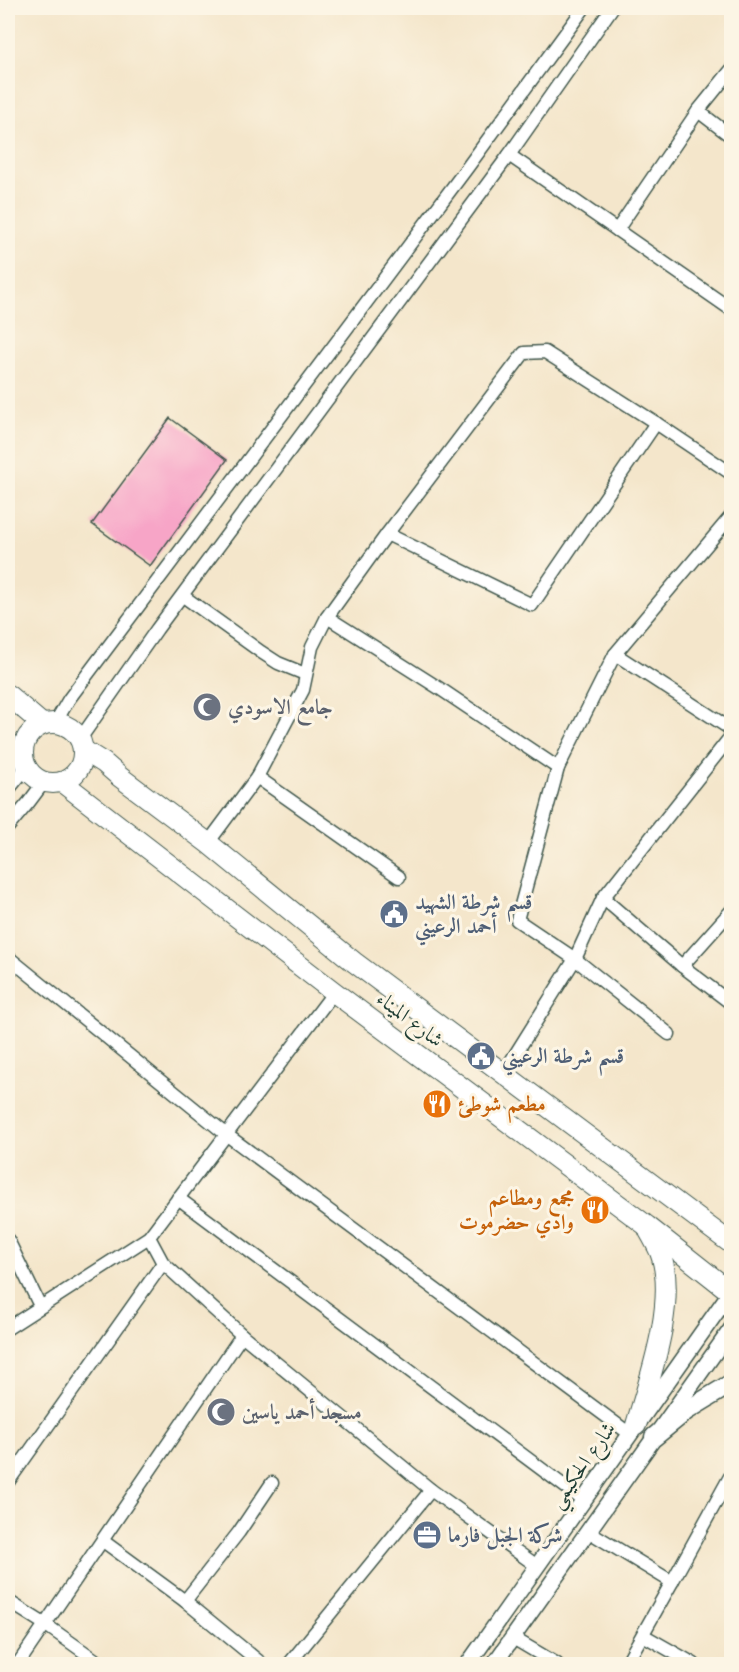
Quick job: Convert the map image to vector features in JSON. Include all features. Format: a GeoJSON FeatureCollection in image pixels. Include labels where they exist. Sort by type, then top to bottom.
{"type":"FeatureCollection","features":[{"type":"Feature","properties":{"kind":"highway"},"geometry":{"type":"LineString","coordinates":[[8,695],[49,723],[65,725],[74,731],[82,745],[81,764],[74,775],[53,782],[34,777],[26,768],[15,740],[49,723]]}},
{"type":"Feature","properties":{"kind":"highway","name":"شارع الميناء"},"geometry":{"type":"LineString","coordinates":[[82,745],[120,777],[208,843],[354,962],[732,1244]]}},
{"type":"Feature","properties":{"kind":"highway","name":"شارع الميناء"},"geometry":{"type":"LineString","coordinates":[[53,782],[731,1292]]}},
{"type":"Feature","properties":{"kind":"highway"},"geometry":{"type":"LineString","coordinates":[[633,1429],[654,1368],[662,1328],[666,1288],[660,1252],[646,1226]]}},
{"type":"Feature","properties":{"kind":"main road"},"geometry":{"type":"LineString","coordinates":[[654,1437],[686,1411],[732,1383]]}},
{"type":"Feature","properties":{"kind":"street"},"geometry":{"type":"LineString","coordinates":[[49,723],[467,168],[584,8]]}},
{"type":"Feature","properties":{"kind":"street"},"geometry":{"type":"LineString","coordinates":[[82,745],[157,629],[509,155],[612,8]]}},
{"type":"Feature","properties":{"kind":"street"},"geometry":{"type":"LineString","coordinates":[[617,230],[698,111],[732,69]]}},
{"type":"Feature","properties":{"kind":"street"},"geometry":{"type":"LineString","coordinates":[[698,111],[732,137]]}},
{"type":"Feature","properties":{"kind":"street"},"geometry":{"type":"LineString","coordinates":[[509,155],[732,310]]}},
{"type":"Feature","properties":{"kind":"street"},"geometry":{"type":"LineString","coordinates":[[208,843],[257,777],[303,690],[312,647],[327,617],[524,353],[545,352],[732,474]]}},
{"type":"Feature","properties":{"kind":"street"},"geometry":{"type":"LineString","coordinates":[[387,534],[532,605],[656,423]]}},
{"type":"Feature","properties":{"kind":"street"},"geometry":{"type":"LineString","coordinates":[[669,1034],[575,959],[517,920],[558,768],[615,654],[730,520]]}},
{"type":"Feature","properties":{"kind":"street"},"geometry":{"type":"LineString","coordinates":[[183,596],[278,663],[305,674]]}},
{"type":"Feature","properties":{"kind":"street"},"geometry":{"type":"LineString","coordinates":[[327,617],[442,690],[558,768]]}},
{"type":"Feature","properties":{"kind":"street"},"geometry":{"type":"LineString","coordinates":[[615,654],[732,730]]}},
{"type":"Feature","properties":{"kind":"street"},"geometry":{"type":"LineString","coordinates":[[503,1074],[575,959],[603,898],[732,735]]}},
{"type":"Feature","properties":{"kind":"street"},"geometry":{"type":"LineString","coordinates":[[8,790],[26,768]]}},
{"type":"Feature","properties":{"kind":"street"},"geometry":{"type":"LineString","coordinates":[[257,777],[399,877]]}},
{"type":"Feature","properties":{"kind":"street"},"geometry":{"type":"LineString","coordinates":[[8,826],[29,802],[53,782]]}},
{"type":"Feature","properties":{"kind":"street"},"geometry":{"type":"LineString","coordinates":[[603,898],[682,966],[732,1004]]}},
{"type":"Feature","properties":{"kind":"street"},"geometry":{"type":"LineString","coordinates":[[682,966],[732,910]]}},
{"type":"Feature","properties":{"kind":"street"},"geometry":{"type":"LineString","coordinates":[[8,957],[227,1135],[633,1429]]}},
{"type":"Feature","properties":{"kind":"street"},"geometry":{"type":"LineString","coordinates":[[8,1328],[149,1237],[334,992]]}},
{"type":"Feature","properties":{"kind":"street"},"geometry":{"type":"LineString","coordinates":[[178,1198],[583,1500]]}},
{"type":"Feature","properties":{"kind":"street"},"geometry":{"type":"LineString","coordinates":[[149,1237],[163,1263],[242,1335],[431,1490],[537,1566]]}},
{"type":"Feature","properties":{"kind":"street"},"geometry":{"type":"LineString","coordinates":[[8,1240],[40,1306]]}},
{"type":"Feature","properties":{"kind":"street"},"geometry":{"type":"LineString","coordinates":[[8,1482],[163,1263]]}},
{"type":"Feature","properties":{"kind":"street","name":"شارع الحكيمي"},"geometry":{"type":"LineString","coordinates":[[468,1665],[731,1292]]}},
{"type":"Feature","properties":{"kind":"street","name":"شارع الحكيمي"},"geometry":{"type":"LineString","coordinates":[[494,1665],[732,1328]]}},
{"type":"Feature","properties":{"kind":"street"},"geometry":{"type":"LineString","coordinates":[[18,1665],[242,1335]]}},
{"type":"Feature","properties":{"kind":"street"},"geometry":{"type":"LineString","coordinates":[[626,1665],[732,1473]]}},
{"type":"Feature","properties":{"kind":"street"},"geometry":{"type":"LineString","coordinates":[[185,1601],[239,1532],[272,1483]]}},
{"type":"Feature","properties":{"kind":"street"},"geometry":{"type":"LineString","coordinates":[[289,1665],[431,1490]]}},
{"type":"Feature","properties":{"kind":"street"},"geometry":{"type":"LineString","coordinates":[[588,1532],[672,1582]]}},
{"type":"Feature","properties":{"kind":"street"},"geometry":{"type":"LineString","coordinates":[[103,1541],[185,1601],[262,1665]]}},
{"type":"Feature","properties":{"kind":"street"},"geometry":{"type":"LineString","coordinates":[[8,1600],[101,1665]]}},
{"type":"Feature","properties":{"kind":"street"},"geometry":{"type":"LineString","coordinates":[[642,1635],[694,1665]]}},
{"type":"Feature","properties":{"kind":"street"},"geometry":{"type":"LineString","coordinates":[[513,1638],[557,1665]]}},
{"type":"Feature","properties":{"kind":"building"},"geometry":{"type":"Polygon","coordinates":[[[170,418],[227,460],[150,566],[92,524],[170,418]]]}},
{"type":"Feature","properties":{"kind":"place","name":"جامع الاسودي"},"geometry":{"type":"Point","coordinates":[207,707]}},
{"type":"Feature","properties":{"kind":"place","name":"قسم شرطة الشهيد أحمد الرعيني"},"geometry":{"type":"Point","coordinates":[394,914]}},
{"type":"Feature","properties":{"kind":"place","name":"قسم شرطة الرعيني"},"geometry":{"type":"Point","coordinates":[481,1056]}},
{"type":"Feature","properties":{"kind":"place","name":"مطعم شوطئ"},"geometry":{"type":"Point","coordinates":[437,1104]}},
{"type":"Feature","properties":{"kind":"place","name":"مجمع ومطاعم وادي حضرموت"},"geometry":{"type":"Point","coordinates":[595,1210]}},
{"type":"Feature","properties":{"kind":"place","name":"مسجد أحمد ياسين"},"geometry":{"type":"Point","coordinates":[221,1412]}},
{"type":"Feature","properties":{"kind":"place","name":"شركة الجبل فارما"},"geometry":{"type":"Point","coordinates":[427,1535]}}]}
